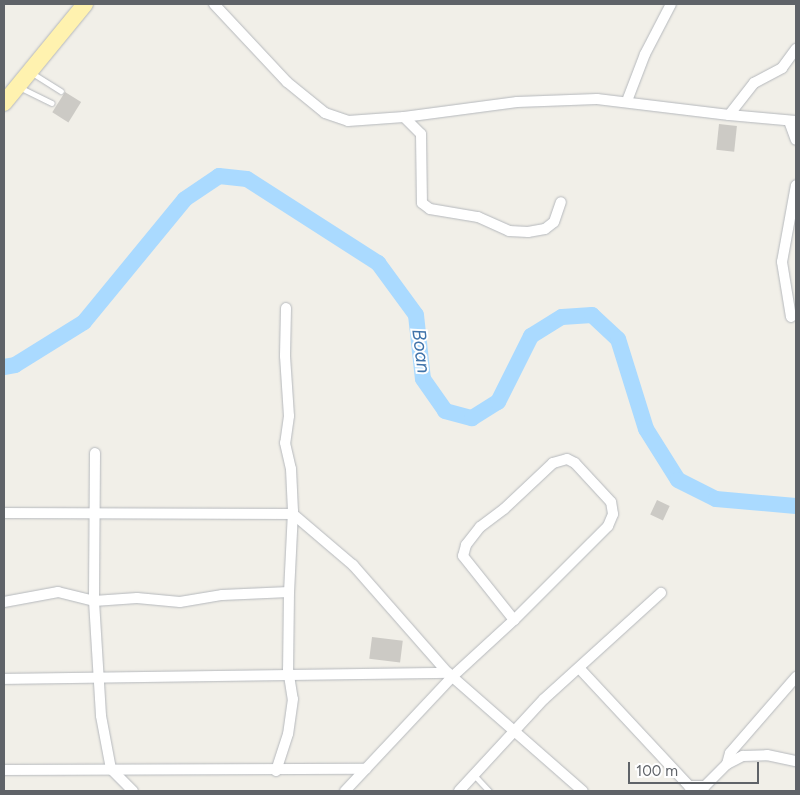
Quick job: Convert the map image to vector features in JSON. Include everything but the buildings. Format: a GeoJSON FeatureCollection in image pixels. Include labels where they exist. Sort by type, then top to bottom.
{"type":"FeatureCollection","features":[{"type":"Feature","properties":{"kind":"main road"},"geometry":{"type":"LineString","coordinates":[[4,103],[32,73],[85,4]]}},
{"type":"Feature","properties":{"kind":"street"},"geometry":{"type":"LineString","coordinates":[[214,4],[287,82],[325,114],[348,120],[404,117],[517,102],[627,101],[730,115],[792,121],[796,140]]}},
{"type":"Feature","properties":{"kind":"street"},"geometry":{"type":"LineString","coordinates":[[627,101],[646,54],[671,4]]}},
{"type":"Feature","properties":{"kind":"street"},"geometry":{"type":"LineString","coordinates":[[730,115],[754,84],[782,68],[796,49]]}},
{"type":"Feature","properties":{"kind":"street"},"geometry":{"type":"LineString","coordinates":[[404,117],[421,134],[422,203],[430,209],[478,217],[509,231],[528,232],[545,229],[554,222],[561,202]]}},
{"type":"Feature","properties":{"kind":"street"},"geometry":{"type":"LineString","coordinates":[[791,318],[782,262],[796,185]]}},
{"type":"Feature","properties":{"kind":"street"},"geometry":{"type":"LineString","coordinates":[[276,771],[288,734],[293,699],[291,676],[288,669],[293,514],[291,469],[285,443],[289,416],[285,356],[286,308]]}},
{"type":"Feature","properties":{"kind":"street"},"geometry":{"type":"LineString","coordinates":[[96,453],[97,514],[94,601],[98,634],[99,679],[111,769],[133,791]]}},
{"type":"Feature","properties":{"kind":"street"},"geometry":{"type":"LineString","coordinates":[[345,791],[451,675],[514,620],[612,520],[612,506],[602,490],[567,459],[553,463],[504,509],[480,526],[465,549],[464,556],[478,578],[514,620]]}},
{"type":"Feature","properties":{"kind":"street"},"geometry":{"type":"LineString","coordinates":[[4,513],[97,514],[160,511],[293,514],[353,565],[451,675],[513,732],[583,791]]}},
{"type":"Feature","properties":{"kind":"street"},"geometry":{"type":"LineString","coordinates":[[4,602],[58,592],[94,601],[137,598],[180,602],[222,595],[289,592]]}},
{"type":"Feature","properties":{"kind":"street"},"geometry":{"type":"LineString","coordinates":[[459,791],[475,776],[513,732],[661,593]]}},
{"type":"Feature","properties":{"kind":"street"},"geometry":{"type":"LineString","coordinates":[[580,669],[689,786],[705,786],[728,764],[753,754],[796,761]]}},
{"type":"Feature","properties":{"kind":"street"},"geometry":{"type":"LineString","coordinates":[[4,679],[451,675]]}},
{"type":"Feature","properties":{"kind":"street"},"geometry":{"type":"LineString","coordinates":[[728,764],[730,753],[796,677]]}},
{"type":"Feature","properties":{"kind":"street"},"geometry":{"type":"LineString","coordinates":[[4,770],[276,771],[366,769]]}},
{"type":"Feature","properties":{"kind":"lane"},"geometry":{"type":"LineString","coordinates":[[32,73],[61,91]]}},
{"type":"Feature","properties":{"kind":"lane"},"geometry":{"type":"LineString","coordinates":[[20,87],[52,103]]}},
{"type":"Feature","properties":{"kind":"lane"},"geometry":{"type":"LineString","coordinates":[[475,776],[489,791]]}},
{"type":"Feature","properties":{"kind":"waterway","name":"Boan"},"geometry":{"type":"LineString","coordinates":[[4,367],[15,365],[84,322],[185,199],[219,176],[247,179],[378,263],[416,315],[423,379],[445,411],[472,418],[498,402],[531,336],[562,317],[592,315],[618,339],[646,429],[678,480],[716,499],[796,506]]}}]}
